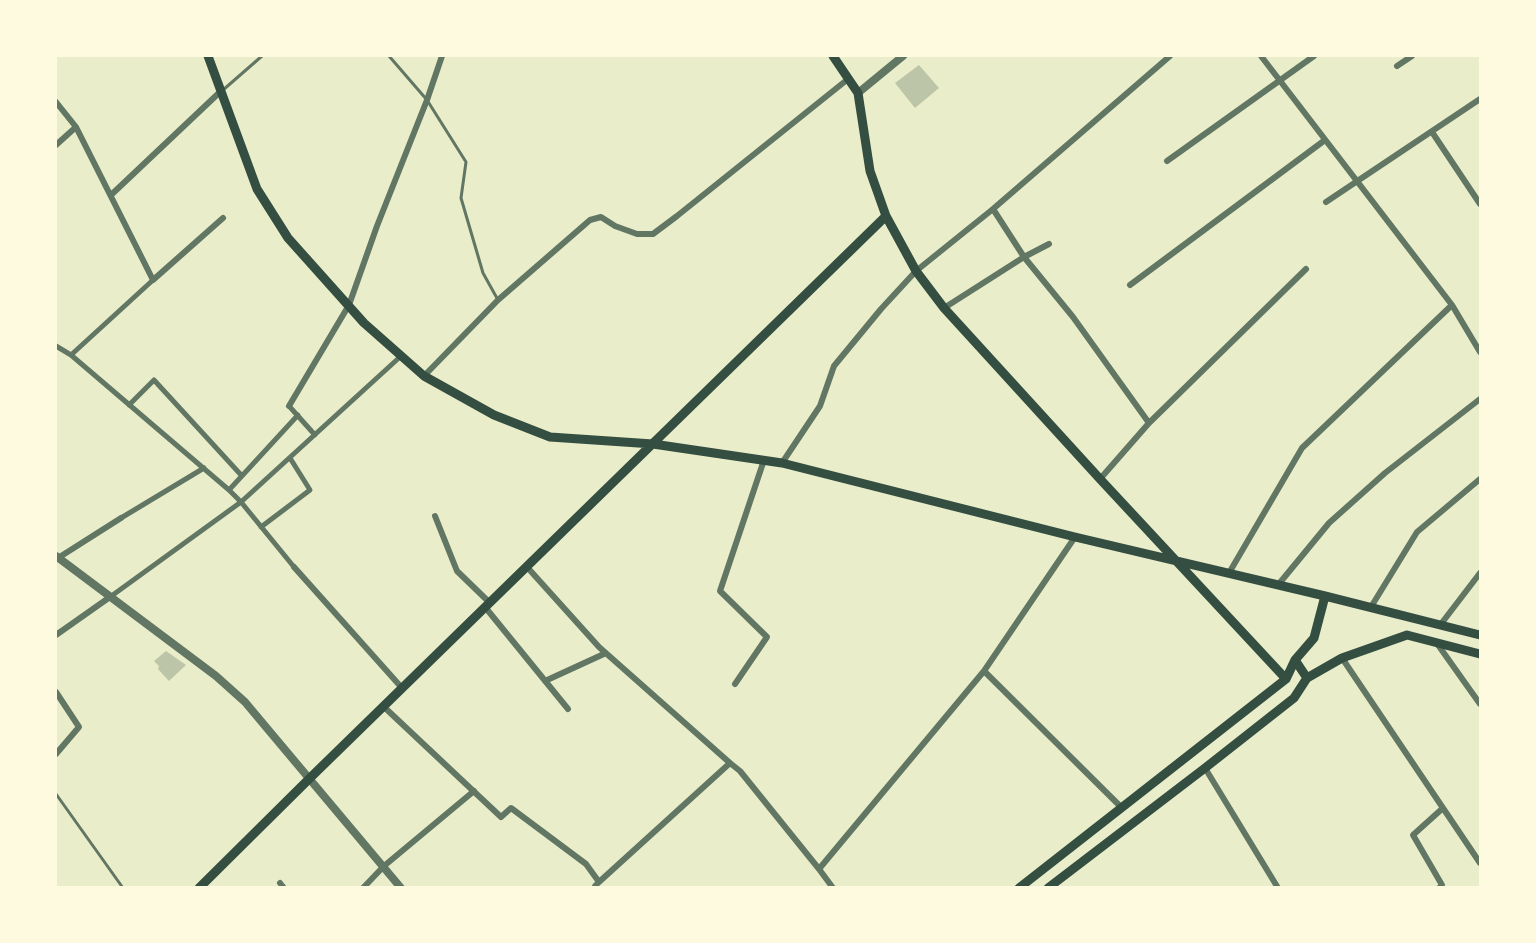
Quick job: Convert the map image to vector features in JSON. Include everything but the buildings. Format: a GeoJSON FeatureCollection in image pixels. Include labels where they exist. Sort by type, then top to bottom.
{"type":"FeatureCollection","features":[{"type":"Feature","properties":{"kind":"main road"},"geometry":{"type":"LineString","coordinates":[[208,56],[256,189],[288,238],[364,322],[424,376],[494,415],[550,437],[653,444],[782,463],[1075,537],[1480,634]]}},
{"type":"Feature","properties":{"kind":"main road"},"geometry":{"type":"LineString","coordinates":[[832,56],[858,93],[870,171],[886,216],[916,271],[944,308],[1286,679]]}},
{"type":"Feature","properties":{"kind":"main road"},"geometry":{"type":"LineString","coordinates":[[199,888],[886,216]]}},
{"type":"Feature","properties":{"kind":"main road"},"geometry":{"type":"LineString","coordinates":[[1019,888],[1286,679],[1295,660],[1314,638],[1325,596]]}},
{"type":"Feature","properties":{"kind":"main road"},"geometry":{"type":"LineString","coordinates":[[1405,615],[1407,635]]}},
{"type":"Feature","properties":{"kind":"main road"},"geometry":{"type":"LineString","coordinates":[[1048,888],[1294,698],[1307,678],[1342,658],[1407,635],[1480,654]]}},
{"type":"Feature","properties":{"kind":"main road"},"geometry":{"type":"LineString","coordinates":[[1295,660],[1307,678]]}},
{"type":"Feature","properties":{"kind":"street"},"geometry":{"type":"LineString","coordinates":[[315,435],[290,406],[349,305],[377,226],[428,100],[442,56]]}},
{"type":"Feature","properties":{"kind":"street"},"geometry":{"type":"LineString","coordinates":[[858,93],[903,56]]}},
{"type":"Feature","properties":{"kind":"street"},"geometry":{"type":"LineString","coordinates":[[782,463],[820,406],[834,366],[916,271],[993,209],[1170,56]]}},
{"type":"Feature","properties":{"kind":"street"},"geometry":{"type":"LineString","coordinates":[[1261,56],[1452,305],[1480,352]]}},
{"type":"Feature","properties":{"kind":"street"},"geometry":{"type":"LineString","coordinates":[[1167,161],[1314,56]]}},
{"type":"Feature","properties":{"kind":"street"},"geometry":{"type":"LineString","coordinates":[[1397,66],[1412,56]]}},
{"type":"Feature","properties":{"kind":"street"},"geometry":{"type":"LineString","coordinates":[[424,376],[498,300],[590,220],[601,217],[615,226],[637,234],[653,234],[848,79]]}},
{"type":"Feature","properties":{"kind":"street"},"geometry":{"type":"LineString","coordinates":[[111,195],[221,91]]}},
{"type":"Feature","properties":{"kind":"street"},"geometry":{"type":"LineString","coordinates":[[1326,202],[1480,99]]}},
{"type":"Feature","properties":{"kind":"street"},"geometry":{"type":"LineString","coordinates":[[56,102],[76,127],[153,280]]}},
{"type":"Feature","properties":{"kind":"street"},"geometry":{"type":"LineString","coordinates":[[56,145],[76,127]]}},
{"type":"Feature","properties":{"kind":"street"},"geometry":{"type":"LineString","coordinates":[[1432,132],[1480,204]]}},
{"type":"Feature","properties":{"kind":"street"},"geometry":{"type":"LineString","coordinates":[[1130,285],[1325,140]]}},
{"type":"Feature","properties":{"kind":"street"},"geometry":{"type":"LineString","coordinates":[[993,209],[1024,257],[1073,317],[1149,423]]}},
{"type":"Feature","properties":{"kind":"street"},"geometry":{"type":"LineString","coordinates":[[71,355],[223,218]]}},
{"type":"Feature","properties":{"kind":"street"},"geometry":{"type":"LineString","coordinates":[[944,308],[1024,257],[1049,244]]}},
{"type":"Feature","properties":{"kind":"street"},"geometry":{"type":"LineString","coordinates":[[1100,479],[1149,423],[1306,269]]}},
{"type":"Feature","properties":{"kind":"street"},"geometry":{"type":"LineString","coordinates":[[1229,573],[1302,448],[1452,305]]}},
{"type":"Feature","properties":{"kind":"street"},"geometry":{"type":"LineString","coordinates":[[56,346],[71,355],[242,502],[294,567],[402,688]]}},
{"type":"Feature","properties":{"kind":"street"},"geometry":{"type":"LineString","coordinates":[[56,635],[242,502],[401,356]]}},
{"type":"Feature","properties":{"kind":"street"},"geometry":{"type":"LineString","coordinates":[[129,405],[154,380],[242,476]]}},
{"type":"Feature","properties":{"kind":"street"},"geometry":{"type":"LineString","coordinates":[[1278,585],[1329,523],[1385,473],[1480,399]]}},
{"type":"Feature","properties":{"kind":"street"},"geometry":{"type":"LineString","coordinates":[[229,490],[298,415]]}},
{"type":"Feature","properties":{"kind":"street"},"geometry":{"type":"LineString","coordinates":[[261,527],[310,490],[290,458]]}},
{"type":"Feature","properties":{"kind":"street"},"geometry":{"type":"LineString","coordinates":[[735,684],[767,637],[720,591],[764,460]]}},
{"type":"Feature","properties":{"kind":"street"},"geometry":{"type":"LineString","coordinates":[[204,468],[57,557],[216,676],[245,702],[401,888]]}},
{"type":"Feature","properties":{"kind":"street"},"geometry":{"type":"LineString","coordinates":[[1371,607],[1417,532],[1480,479]]}},
{"type":"Feature","properties":{"kind":"street"},"geometry":{"type":"LineString","coordinates":[[435,516],[456,571],[488,605],[567,709]]}},
{"type":"Feature","properties":{"kind":"street"},"geometry":{"type":"LineString","coordinates":[[819,869],[984,672],[1075,537]]}},
{"type":"Feature","properties":{"kind":"street"},"geometry":{"type":"LineString","coordinates":[[527,567],[606,653],[740,771],[833,888]]}},
{"type":"Feature","properties":{"kind":"street"},"geometry":{"type":"LineString","coordinates":[[1441,624],[1480,573]]}},
{"type":"Feature","properties":{"kind":"street"},"geometry":{"type":"LineString","coordinates":[[1436,642],[1480,704]]}},
{"type":"Feature","properties":{"kind":"street"},"geometry":{"type":"LineString","coordinates":[[545,681],[606,653]]}},
{"type":"Feature","properties":{"kind":"street"},"geometry":{"type":"LineString","coordinates":[[1342,658],[1480,863]]}},
{"type":"Feature","properties":{"kind":"street"},"geometry":{"type":"LineString","coordinates":[[984,672],[1122,808]]}},
{"type":"Feature","properties":{"kind":"street"},"geometry":{"type":"LineString","coordinates":[[56,692],[79,727],[56,754]]}},
{"type":"Feature","properties":{"kind":"street"},"geometry":{"type":"LineString","coordinates":[[383,706],[501,817],[511,808],[586,864],[597,885],[730,763]]}},
{"type":"Feature","properties":{"kind":"street"},"geometry":{"type":"LineString","coordinates":[[1205,768],[1278,888]]}},
{"type":"Feature","properties":{"kind":"street"},"geometry":{"type":"LineString","coordinates":[[363,888],[384,866],[474,791]]}},
{"type":"Feature","properties":{"kind":"street"},"geometry":{"type":"LineString","coordinates":[[1439,888],[1442,885],[1413,835],[1443,808]]}},
{"type":"Feature","properties":{"kind":"lane"},"geometry":{"type":"LineString","coordinates":[[221,91],[262,56]]}},
{"type":"Feature","properties":{"kind":"lane"},"geometry":{"type":"LineString","coordinates":[[389,56],[428,100],[466,162],[461,198],[483,273],[498,300]]}},
{"type":"Feature","properties":{"kind":"lane"},"geometry":{"type":"LineString","coordinates":[[56,794],[123,888]]}}]}
